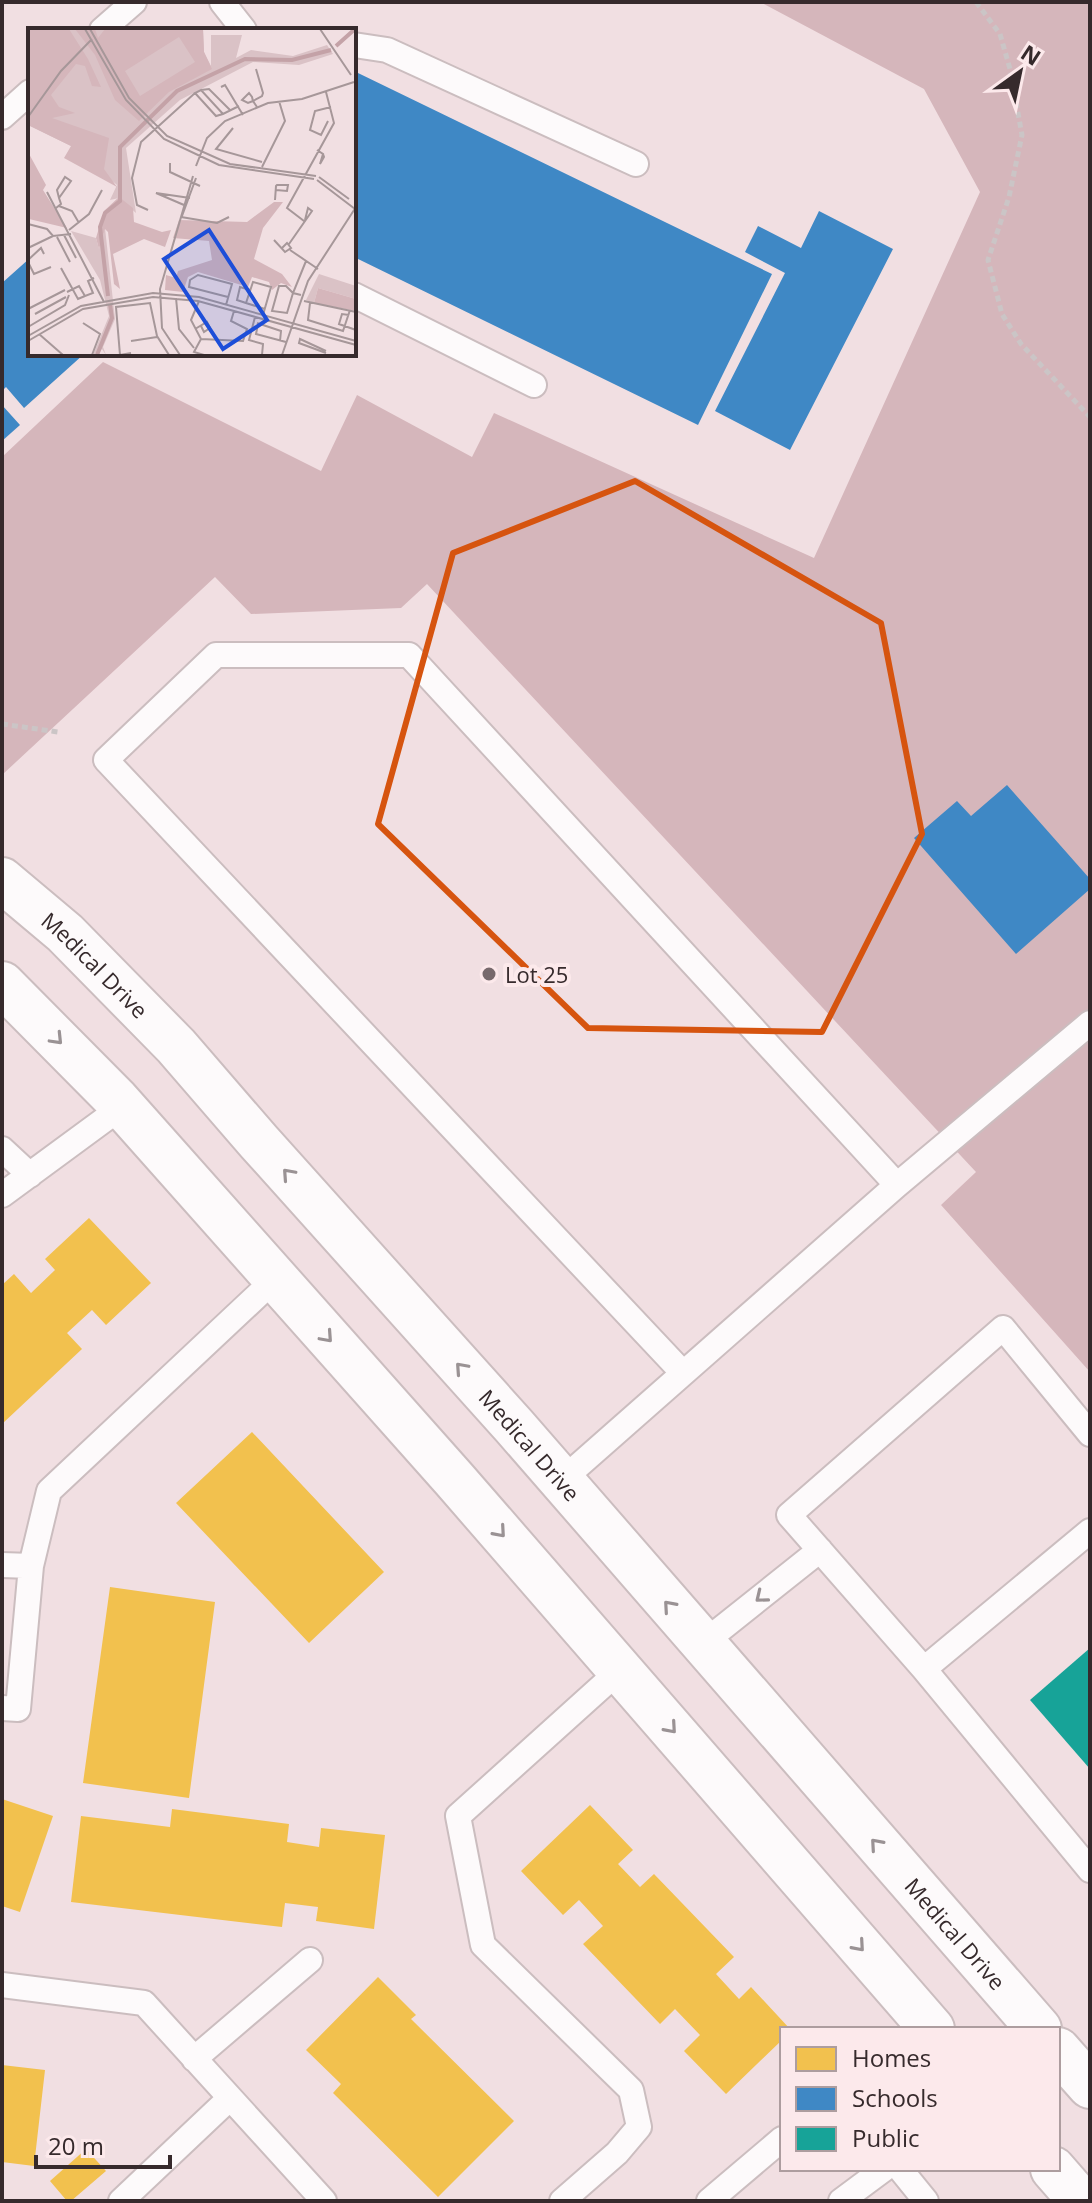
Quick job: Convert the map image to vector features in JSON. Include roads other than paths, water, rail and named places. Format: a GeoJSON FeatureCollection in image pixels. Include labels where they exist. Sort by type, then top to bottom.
{"type":"FeatureCollection","features":[{"type":"Feature","properties":{"kind":"street","name":"Medical Drive"},"geometry":{"type":"LineString","coordinates":[[2,880],[65,933],[176,1046],[1037,2027]]}},
{"type":"Feature","properties":{"kind":"street"},"geometry":{"type":"LineString","coordinates":[[2,984],[123,1106],[454,1479],[923,2026]]}},
{"type":"Feature","properties":{"kind":"street"},"geometry":{"type":"LineString","coordinates":[[1055,2171],[1081,2201]]}},
{"type":"Feature","properties":{"kind":"lane"},"geometry":{"type":"LineString","coordinates":[[104,28],[134,2]]}},
{"type":"Feature","properties":{"kind":"lane"},"geometry":{"type":"LineString","coordinates":[[222,2],[242,28]]}},
{"type":"Feature","properties":{"kind":"lane"},"geometry":{"type":"LineString","coordinates":[[356,45],[387,50],[636,164]]}},
{"type":"Feature","properties":{"kind":"lane"},"geometry":{"type":"LineString","coordinates":[[2,117],[28,94]]}},
{"type":"Feature","properties":{"kind":"lane"},"geometry":{"type":"LineString","coordinates":[[356,296],[534,385]]}},
{"type":"Feature","properties":{"kind":"lane"},"geometry":{"type":"LineString","coordinates":[[683,1373],[106,760],[216,655],[409,655],[897,1185]]}},
{"type":"Feature","properties":{"kind":"lane"},"geometry":{"type":"LineString","coordinates":[[561,1481],[897,1185],[1090,1023]]}},
{"type":"Feature","properties":{"kind":"lane"},"geometry":{"type":"LineString","coordinates":[[2,1195],[123,1106]]}},
{"type":"Feature","properties":{"kind":"lane"},"geometry":{"type":"LineString","coordinates":[[2,1149],[30,1175]]}},
{"type":"Feature","properties":{"kind":"lane"},"geometry":{"type":"LineString","coordinates":[[2,1708],[18,1709],[31,1566],[49,1491],[275,1279]]}},
{"type":"Feature","properties":{"kind":"lane"},"geometry":{"type":"LineString","coordinates":[[1090,1434],[1003,1328],[789,1515],[924,1669],[1090,1870]]}},
{"type":"Feature","properties":{"kind":"lane"},"geometry":{"type":"LineString","coordinates":[[924,1669],[1090,1531]]}},
{"type":"Feature","properties":{"kind":"lane"},"geometry":{"type":"LineString","coordinates":[[702,1644],[820,1550]]}},
{"type":"Feature","properties":{"kind":"lane"},"geometry":{"type":"LineString","coordinates":[[2,1565],[31,1566]]}},
{"type":"Feature","properties":{"kind":"lane"},"geometry":{"type":"LineString","coordinates":[[562,2201],[617,2153],[639,2127],[631,2090],[483,1945],[458,1816],[620,1670]]}},
{"type":"Feature","properties":{"kind":"lane"},"geometry":{"type":"LineString","coordinates":[[194,2059],[310,1960]]}},
{"type":"Feature","properties":{"kind":"lane"},"geometry":{"type":"LineString","coordinates":[[2,1985],[144,2003],[324,2201]]}},
{"type":"Feature","properties":{"kind":"lane"},"geometry":{"type":"LineString","coordinates":[[121,2201],[230,2098]]}},
{"type":"Feature","properties":{"kind":"lane"},"geometry":{"type":"LineString","coordinates":[[709,2201],[780,2141]]}},
{"type":"Feature","properties":{"kind":"lane"},"geometry":{"type":"LineString","coordinates":[[841,2201],[881,2171]]}},
{"type":"Feature","properties":{"kind":"lane"},"geometry":{"type":"LineString","coordinates":[[902,2171],[926,2201]]}},
{"type":"Feature","properties":{"kind":"place","name":"Lot 25"},"geometry":{"type":"Point","coordinates":[489,974]}}]}
